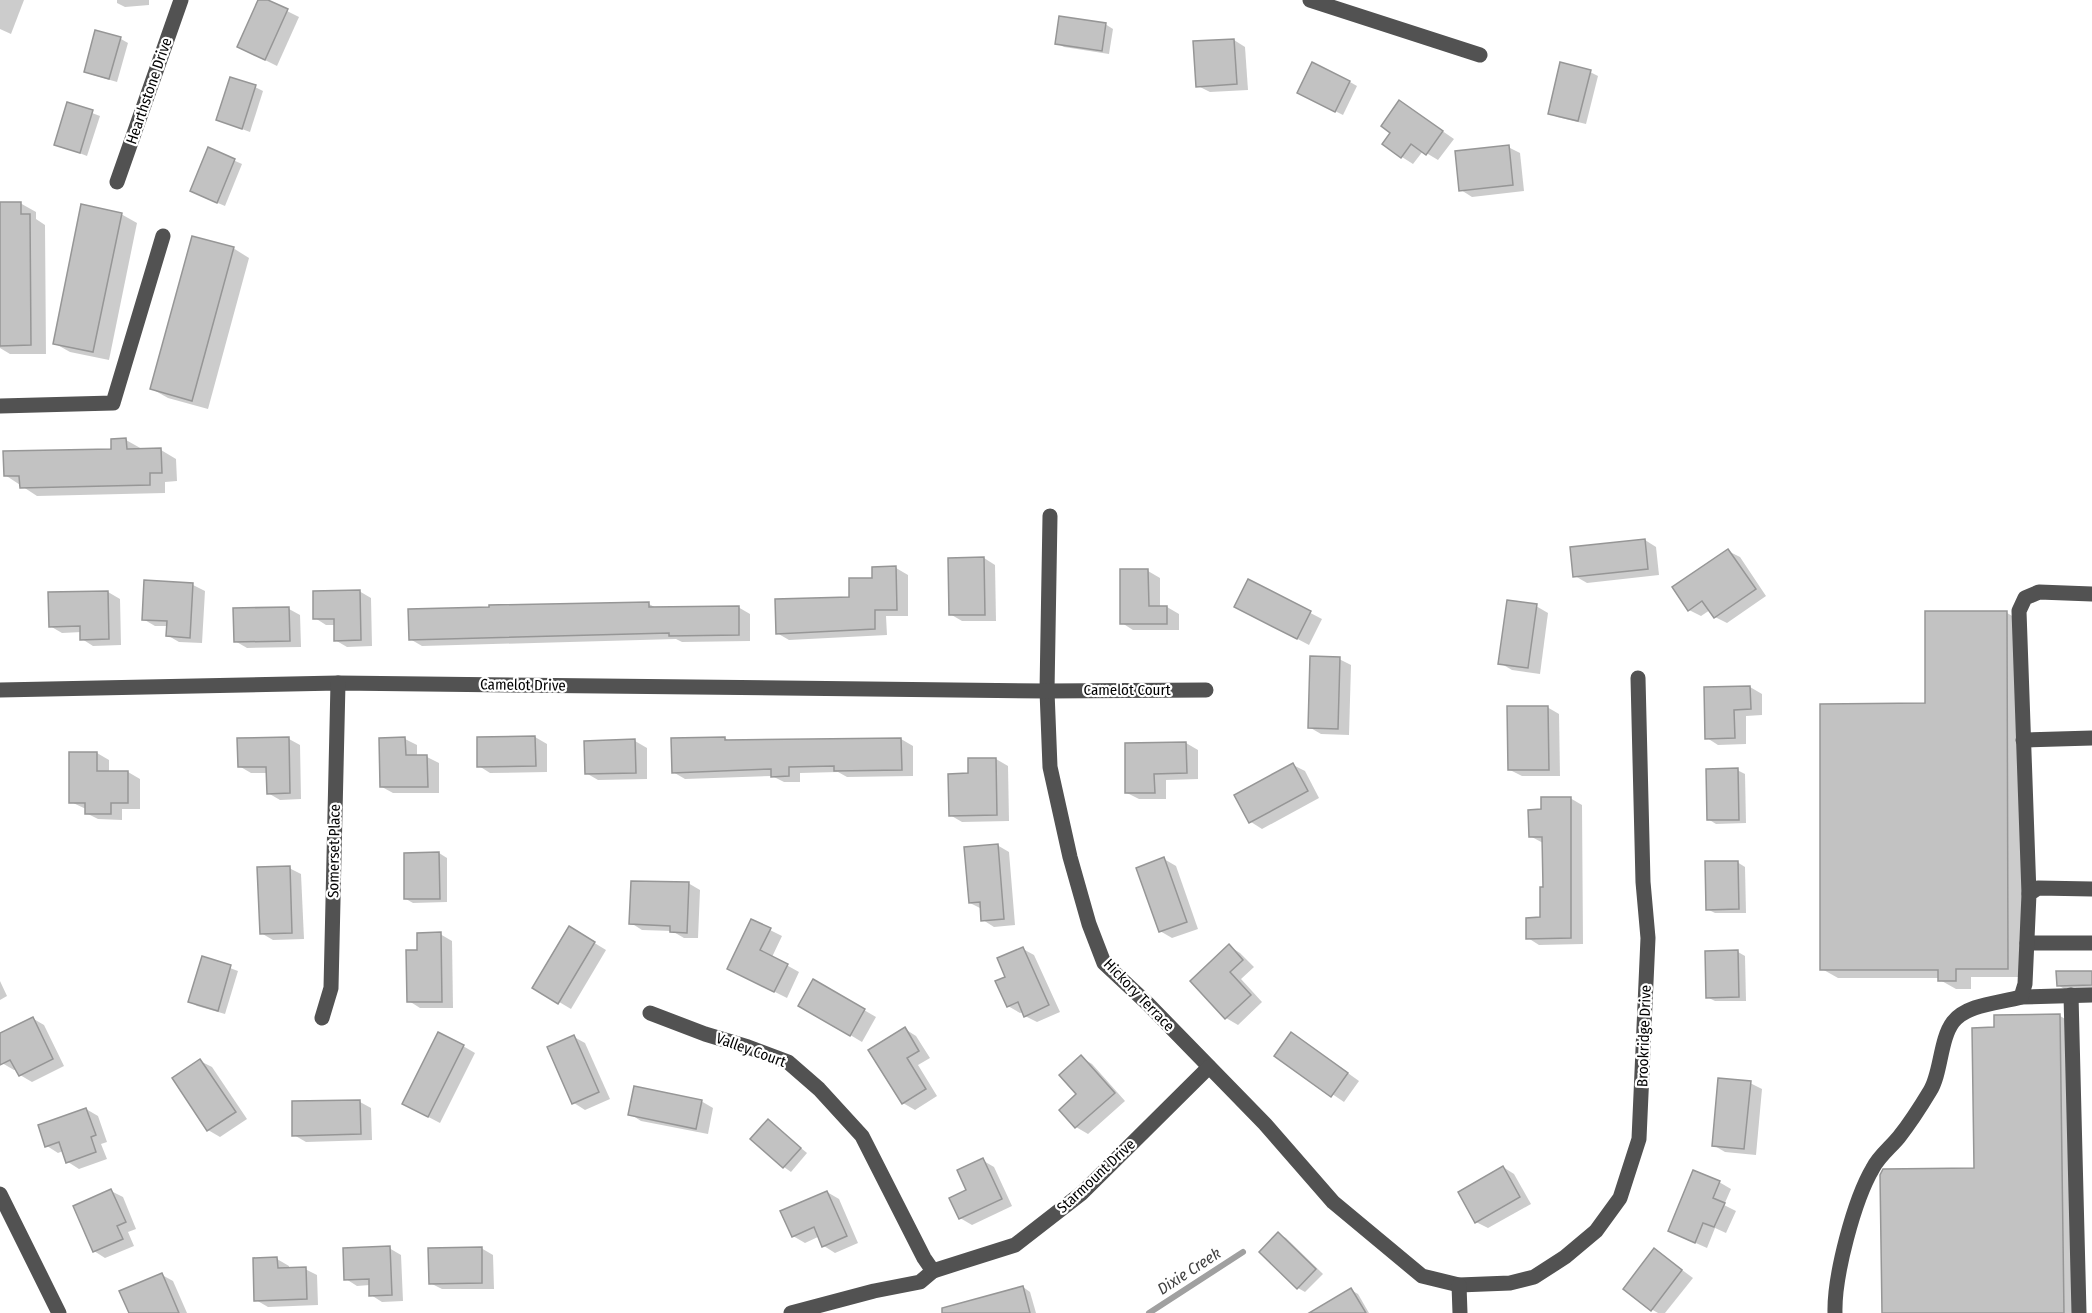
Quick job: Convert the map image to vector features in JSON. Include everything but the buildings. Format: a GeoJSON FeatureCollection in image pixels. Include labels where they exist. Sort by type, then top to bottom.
{"type":"FeatureCollection","features":[{"type":"Feature","properties":{"kind":"street","name":"Hearthstone Drive"},"geometry":{"type":"LineString","coordinates":[[117,182],[182,0]]}},
{"type":"Feature","properties":{"kind":"street"},"geometry":{"type":"LineString","coordinates":[[1310,0],[1480,55]]}},
{"type":"Feature","properties":{"kind":"street"},"geometry":{"type":"LineString","coordinates":[[0,406],[113,404],[163,236]]}},
{"type":"Feature","properties":{"kind":"street","name":"Hickory Terrace"},"geometry":{"type":"LineString","coordinates":[[1050,516],[1047,691],[1050,767],[1070,857],[1089,924],[1104,963],[1148,1004],[1265,1124],[1333,1202],[1422,1276],[1459,1285]]}},
{"type":"Feature","properties":{"kind":"street"},"geometry":{"type":"LineString","coordinates":[[2021,997],[2025,984],[2028,894],[2019,611],[2025,598],[2039,592],[2092,594]]}},
{"type":"Feature","properties":{"kind":"street","name":"Brookridge Drive"},"geometry":{"type":"LineString","coordinates":[[1459,1285],[1509,1283],[1534,1277],[1565,1257],[1596,1231],[1620,1198],[1640,1139],[1648,938],[1643,882],[1638,678]]}},
{"type":"Feature","properties":{"kind":"street","name":"Camelot Drive"},"geometry":{"type":"LineString","coordinates":[[0,690],[338,682],[1047,691]]}},
{"type":"Feature","properties":{"kind":"street","name":"Somerset Place"},"geometry":{"type":"LineString","coordinates":[[322,1018],[331,988],[338,682]]}},
{"type":"Feature","properties":{"kind":"street","name":"Camelot Court"},"geometry":{"type":"LineString","coordinates":[[1047,691],[1206,690]]}},
{"type":"Feature","properties":{"kind":"street"},"geometry":{"type":"LineString","coordinates":[[2023,740],[2092,738]]}},
{"type":"Feature","properties":{"kind":"street"},"geometry":{"type":"LineString","coordinates":[[2028,894],[2038,888],[2092,889]]}},
{"type":"Feature","properties":{"kind":"street"},"geometry":{"type":"LineString","coordinates":[[2027,943],[2092,943]]}},
{"type":"Feature","properties":{"kind":"street"},"geometry":{"type":"LineString","coordinates":[[2071,995],[2079,1313]]}},
{"type":"Feature","properties":{"kind":"street"},"geometry":{"type":"LineString","coordinates":[[1835,1313],[1835,1296],[1840,1267],[1860,1195],[1873,1167],[1900,1136],[1932,1089],[1942,1050],[1953,1023],[1967,1011],[2021,997],[2092,995]]}},
{"type":"Feature","properties":{"kind":"street","name":"Valley Court"},"geometry":{"type":"LineString","coordinates":[[650,1013],[788,1062],[819,1089],[862,1136],[924,1258],[933,1271]]}},
{"type":"Feature","properties":{"kind":"street","name":"Starmount Drive"},"geometry":{"type":"LineString","coordinates":[[791,1313],[874,1291],[920,1282],[933,1271],[1015,1245],[1082,1193],[1209,1067]]}},
{"type":"Feature","properties":{"kind":"street"},"geometry":{"type":"LineString","coordinates":[[2076,1167],[2092,1167]]}},
{"type":"Feature","properties":{"kind":"street"},"geometry":{"type":"LineString","coordinates":[[0,1194],[59,1313]]}},
{"type":"Feature","properties":{"kind":"street"},"geometry":{"type":"LineString","coordinates":[[1459,1285],[1460,1313]]}},
{"type":"Feature","properties":{"kind":"waterway","name":"Dixie Creek"},"geometry":{"type":"LineString","coordinates":[[1149,1313],[1243,1252]]}}]}
